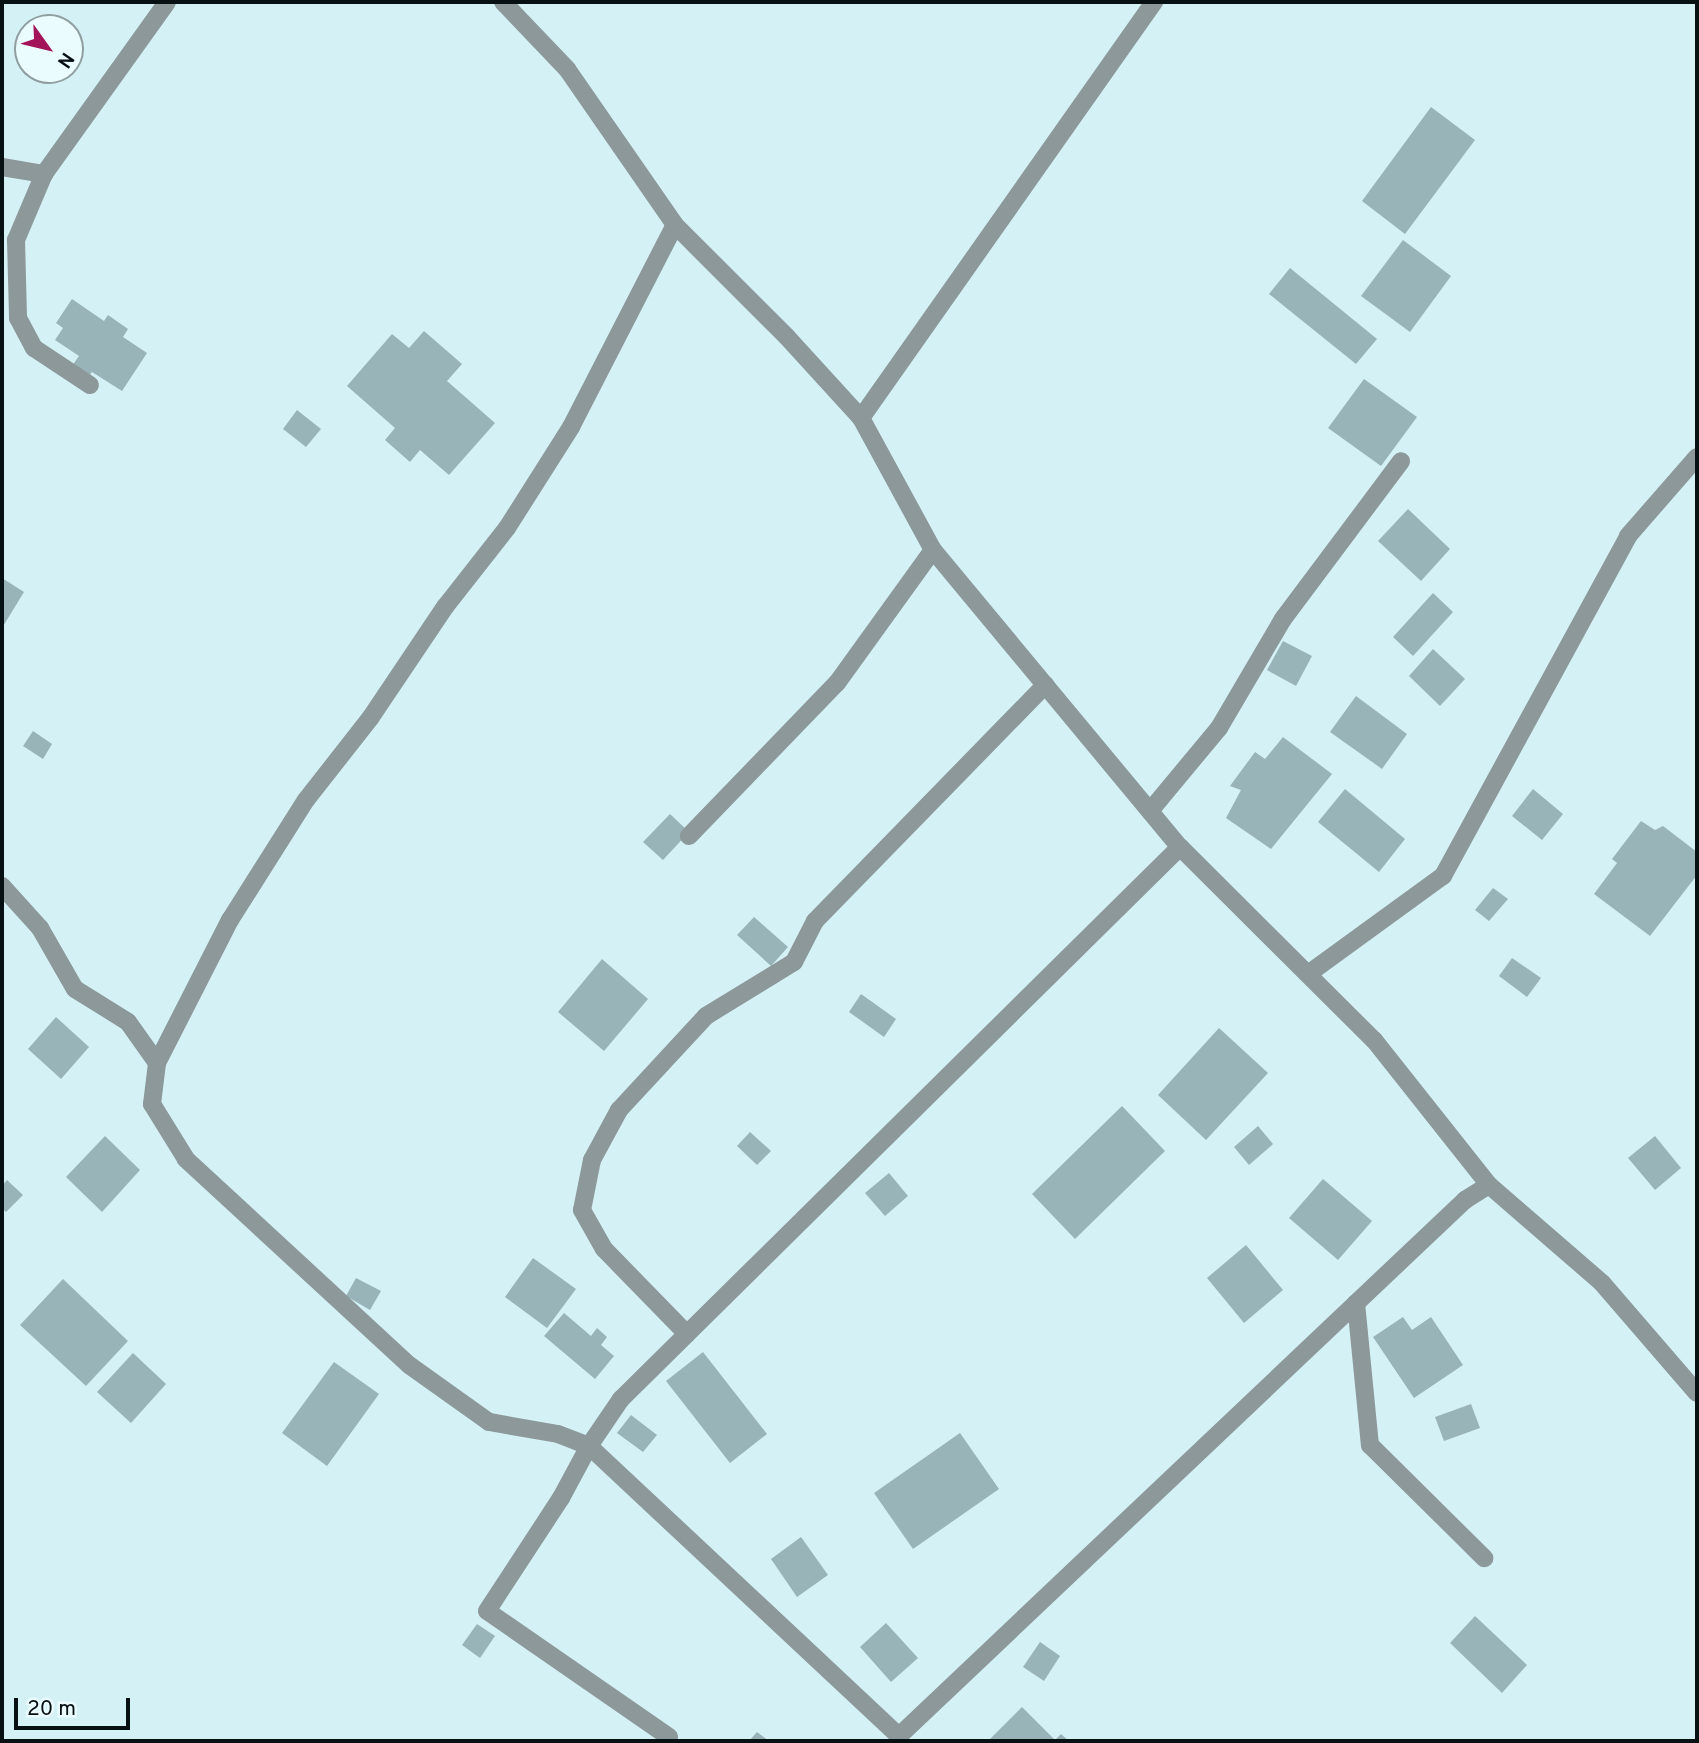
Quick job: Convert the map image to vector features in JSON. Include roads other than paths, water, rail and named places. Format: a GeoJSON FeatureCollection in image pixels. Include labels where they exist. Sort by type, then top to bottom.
{"type":"FeatureCollection","features":[{"type":"Feature","properties":{"kind":"street"},"geometry":{"type":"LineString","coordinates":[[90,385],[34,348],[18,318],[16,240],[44,174],[167,2]]}},
{"type":"Feature","properties":{"kind":"street"},"geometry":{"type":"LineString","coordinates":[[503,2],[567,69],[676,225],[787,337],[861,418],[933,550],[1180,847],[1374,1040],[1489,1185],[1602,1283],[1697,1393]]}},
{"type":"Feature","properties":{"kind":"street"},"geometry":{"type":"LineString","coordinates":[[861,418],[1154,2]]}},
{"type":"Feature","properties":{"kind":"street"},"geometry":{"type":"LineString","coordinates":[[2,167],[44,174]]}},
{"type":"Feature","properties":{"kind":"street"},"geometry":{"type":"LineString","coordinates":[[676,225],[572,427],[508,528],[445,607],[371,717],[306,800],[230,920],[157,1063],[152,1104],[186,1159],[409,1365],[489,1422],[558,1434],[589,1446],[900,1736],[1465,1200],[1489,1185]]}},
{"type":"Feature","properties":{"kind":"street"},"geometry":{"type":"LineString","coordinates":[[1307,974],[1443,876],[1513,742],[1628,536],[1697,457]]}},
{"type":"Feature","properties":{"kind":"street"},"geometry":{"type":"LineString","coordinates":[[1150,811],[1219,728],[1283,619],[1401,461]]}},
{"type":"Feature","properties":{"kind":"street"},"geometry":{"type":"LineString","coordinates":[[689,836],[837,683],[933,550]]}},
{"type":"Feature","properties":{"kind":"street"},"geometry":{"type":"LineString","coordinates":[[687,1334],[604,1249],[582,1210],[592,1160],[619,1110],[706,1016],[794,962],[815,920],[1045,684]]}},
{"type":"Feature","properties":{"kind":"street"},"geometry":{"type":"LineString","coordinates":[[667,1741],[669,1737],[487,1611],[561,1498],[589,1446],[621,1399],[1180,847]]}},
{"type":"Feature","properties":{"kind":"street"},"geometry":{"type":"LineString","coordinates":[[2,886],[40,928],[75,989],[128,1021],[157,1063]]}},
{"type":"Feature","properties":{"kind":"street"},"geometry":{"type":"LineString","coordinates":[[1356,1303],[1370,1446],[1484,1558]]}}]}
